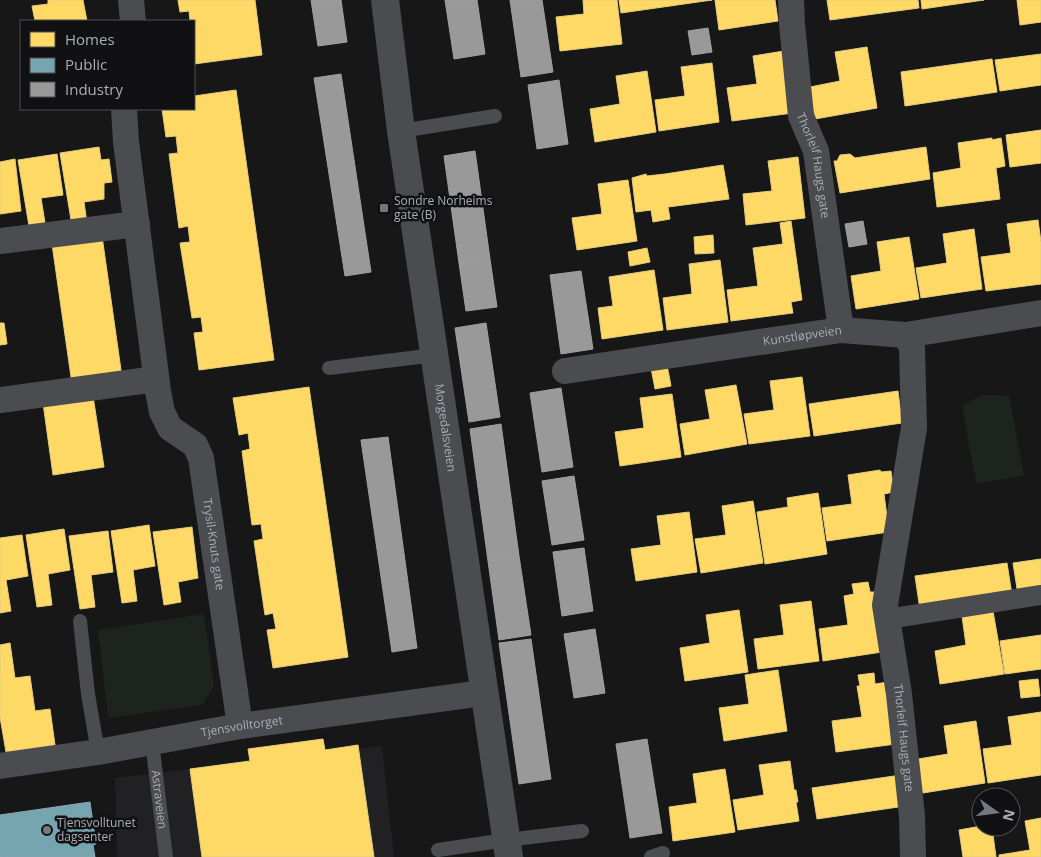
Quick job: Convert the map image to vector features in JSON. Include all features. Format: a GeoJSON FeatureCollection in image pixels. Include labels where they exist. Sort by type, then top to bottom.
{"type":"FeatureCollection","features":[{"type":"Feature","properties":{"kind":"street"},"geometry":{"type":"LineString","coordinates":[[131,0],[133,20]]}},
{"type":"Feature","properties":{"kind":"street","name":"Morgedalsveien"},"geometry":{"type":"LineString","coordinates":[[385,0],[401,132],[507,848]]}},
{"type":"Feature","properties":{"kind":"street","name":"Thorleif Haugs gate"},"geometry":{"type":"LineString","coordinates":[[791,0],[801,116],[816,150],[841,330]]}},
{"type":"Feature","properties":{"kind":"street","name":"Trysil-Knuts gate"},"geometry":{"type":"LineString","coordinates":[[124,110],[126,142],[156,379],[162,412],[170,428],[195,445],[201,458],[240,726]]}},
{"type":"Feature","properties":{"kind":"street"},"geometry":{"type":"LineString","coordinates":[[0,241],[137,224]]}},
{"type":"Feature","properties":{"kind":"street","name":"Kunstløpveien"},"geometry":{"type":"LineString","coordinates":[[565,371],[841,330],[906,335],[1041,313]]}},
{"type":"Feature","properties":{"kind":"street","name":"Thorleif Haugs gate"},"geometry":{"type":"LineString","coordinates":[[906,335],[912,348],[914,428],[885,605],[899,694],[912,816],[913,857]]}},
{"type":"Feature","properties":{"kind":"street"},"geometry":{"type":"LineString","coordinates":[[0,400],[156,379]]}},
{"type":"Feature","properties":{"kind":"street"},"geometry":{"type":"LineString","coordinates":[[887,619],[1041,595]]}},
{"type":"Feature","properties":{"kind":"street","name":"Tjensvolltorget"},"geometry":{"type":"LineString","coordinates":[[0,766],[98,752],[240,726],[483,693]]}},
{"type":"Feature","properties":{"kind":"lane"},"geometry":{"type":"LineString","coordinates":[[401,132],[495,116]]}},
{"type":"Feature","properties":{"kind":"lane"},"geometry":{"type":"LineString","coordinates":[[329,368],[434,355]]}},
{"type":"Feature","properties":{"kind":"lane"},"geometry":{"type":"LineString","coordinates":[[80,622],[88,694],[98,752]]}},
{"type":"Feature","properties":{"kind":"lane","name":"Astraveien"},"geometry":{"type":"LineString","coordinates":[[152,742],[166,857]]}},
{"type":"Feature","properties":{"kind":"lane"},"geometry":{"type":"LineString","coordinates":[[438,850],[507,848],[582,831]]}},
{"type":"Feature","properties":{"kind":"shaded area"},"geometry":{"type":"Polygon","coordinates":[[[984,395],[1009,396],[1024,475],[977,484],[962,405],[984,395]]]}},
{"type":"Feature","properties":{"kind":"shaded area"},"geometry":{"type":"Polygon","coordinates":[[[204,614],[214,686],[202,705],[108,718],[98,630],[204,614]]]}},
{"type":"Feature","properties":{"kind":"shaded area"},"geometry":{"type":"Polygon","coordinates":[[[382,746],[394,857],[117,857],[115,778],[382,746]]]}},
{"type":"Feature","properties":{"kind":"building: Homes"},"geometry":{"type":"Polygon","coordinates":[[[48,0],[83,0],[87,20],[35,20],[32,6],[48,4],[48,0]]]}},
{"type":"Feature","properties":{"kind":"building: Homes"},"geometry":{"type":"Polygon","coordinates":[[[178,0],[255,0],[262,55],[195,64],[195,20],[190,20],[189,11],[180,12],[178,0]]]}},
{"type":"Feature","properties":{"kind":"building: Homes"},"geometry":{"type":"Polygon","coordinates":[[[583,0],[617,0],[622,44],[560,51],[556,17],[584,14],[583,0]]]}},
{"type":"Feature","properties":{"kind":"building: Homes"},"geometry":{"type":"Polygon","coordinates":[[[619,0],[712,0],[621,13],[619,0]]]}},
{"type":"Feature","properties":{"kind":"building: Homes"},"geometry":{"type":"Polygon","coordinates":[[[715,0],[775,0],[778,21],[719,30],[715,0]]]}},
{"type":"Feature","properties":{"kind":"building: Homes"},"geometry":{"type":"Polygon","coordinates":[[[827,0],[918,0],[919,8],[830,20],[827,0]]]}},
{"type":"Feature","properties":{"kind":"building: Homes"},"geometry":{"type":"Polygon","coordinates":[[[921,0],[984,0],[922,9],[921,0]]]}},
{"type":"Feature","properties":{"kind":"building: Homes"},"geometry":{"type":"Polygon","coordinates":[[[1017,0],[1041,0],[1041,22],[1020,25],[1017,0]]]}},
{"type":"Feature","properties":{"kind":"building: Homes"},"geometry":{"type":"Polygon","coordinates":[[[867,47],[877,108],[815,119],[810,87],[840,81],[835,52],[867,47]]]}},
{"type":"Feature","properties":{"kind":"building: Homes"},"geometry":{"type":"Polygon","coordinates":[[[784,51],[793,113],[732,121],[727,88],[757,84],[753,56],[784,51]]]}},
{"type":"Feature","properties":{"kind":"building: Homes"},"geometry":{"type":"Polygon","coordinates":[[[1041,54],[1041,85],[1000,91],[995,60],[1041,54]]]}},
{"type":"Feature","properties":{"kind":"building: Homes"},"geometry":{"type":"Polygon","coordinates":[[[992,59],[997,92],[905,106],[901,72],[992,59]]]}},
{"type":"Feature","properties":{"kind":"building: Homes"},"geometry":{"type":"Polygon","coordinates":[[[712,63],[719,122],[659,131],[655,100],[685,96],[681,67],[712,63]]]}},
{"type":"Feature","properties":{"kind":"building: Homes"},"geometry":{"type":"Polygon","coordinates":[[[647,71],[656,132],[595,142],[590,109],[620,104],[616,76],[647,71]]]}},
{"type":"Feature","properties":{"kind":"building: Homes"},"geometry":{"type":"Polygon","coordinates":[[[236,90],[274,360],[199,370],[194,333],[203,332],[201,317],[192,318],[180,243],[190,242],[188,226],[179,228],[169,154],[178,153],[176,136],[166,137],[162,110],[195,110],[195,96],[236,90]]]}},
{"type":"Feature","properties":{"kind":"building: Homes"},"geometry":{"type":"Polygon","coordinates":[[[1041,130],[1041,163],[1010,167],[1006,135],[1041,130]]]}},
{"type":"Feature","properties":{"kind":"building: Homes"},"geometry":{"type":"Polygon","coordinates":[[[992,138],[992,140],[1001,138],[1005,166],[996,168],[1000,199],[937,207],[933,173],[961,168],[958,143],[992,138]]]}},
{"type":"Feature","properties":{"kind":"building: Homes"},"geometry":{"type":"Polygon","coordinates":[[[99,147],[101,160],[109,159],[112,182],[104,183],[104,199],[84,202],[87,223],[72,226],[60,153],[99,147]]]}},
{"type":"Feature","properties":{"kind":"building: Homes"},"geometry":{"type":"Polygon","coordinates":[[[926,147],[930,179],[840,193],[834,161],[837,161],[840,155],[850,154],[855,158],[926,147]]]}},
{"type":"Feature","properties":{"kind":"building: Homes"},"geometry":{"type":"Polygon","coordinates":[[[57,154],[63,195],[41,198],[46,229],[30,232],[18,160],[57,154]]]}},
{"type":"Feature","properties":{"kind":"building: Homes"},"geometry":{"type":"Polygon","coordinates":[[[798,157],[805,218],[746,225],[743,194],[772,191],[768,161],[798,157]]]}},
{"type":"Feature","properties":{"kind":"building: Homes"},"geometry":{"type":"Polygon","coordinates":[[[15,159],[21,211],[0,214],[0,162],[15,159]]]}},
{"type":"Feature","properties":{"kind":"building: Homes"},"geometry":{"type":"Polygon","coordinates":[[[723,165],[729,199],[668,207],[670,219],[653,222],[651,210],[636,212],[632,178],[646,174],[647,176],[665,174],[723,165]]]}},
{"type":"Feature","properties":{"kind":"building: Homes"},"geometry":{"type":"Polygon","coordinates":[[[628,180],[637,241],[577,250],[572,218],[602,214],[598,184],[628,180]]]}},
{"type":"Feature","properties":{"kind":"building: Homes"},"geometry":{"type":"Polygon","coordinates":[[[1038,220],[1041,242],[1041,284],[986,291],[981,257],[1011,253],[1007,224],[1038,220]]]}},
{"type":"Feature","properties":{"kind":"building: Homes"},"geometry":{"type":"Polygon","coordinates":[[[791,221],[802,300],[791,302],[793,313],[731,321],[727,290],[758,286],[753,248],[783,244],[780,223],[791,221]]]}},
{"type":"Feature","properties":{"kind":"building: Homes"},"geometry":{"type":"Polygon","coordinates":[[[974,229],[982,289],[921,298],[916,268],[947,263],[943,234],[974,229]]]}},
{"type":"Feature","properties":{"kind":"building: Homes"},"geometry":{"type":"Polygon","coordinates":[[[713,235],[714,253],[695,254],[694,237],[713,235]]]}},
{"type":"Feature","properties":{"kind":"building: Homes"},"geometry":{"type":"Polygon","coordinates":[[[102,236],[122,377],[72,384],[52,244],[102,236]]]}},
{"type":"Feature","properties":{"kind":"building: Homes"},"geometry":{"type":"Polygon","coordinates":[[[909,237],[919,299],[856,309],[851,276],[881,271],[877,242],[909,237]]]}},
{"type":"Feature","properties":{"kind":"building: Homes"},"geometry":{"type":"Polygon","coordinates":[[[647,248],[650,262],[630,266],[628,252],[647,248]]]}},
{"type":"Feature","properties":{"kind":"building: Homes"},"geometry":{"type":"Polygon","coordinates":[[[720,260],[728,322],[667,330],[663,298],[692,294],[689,264],[720,260]]]}},
{"type":"Feature","properties":{"kind":"building: Homes"},"geometry":{"type":"Polygon","coordinates":[[[654,270],[663,330],[602,339],[598,308],[613,306],[609,277],[654,270]]]}},
{"type":"Feature","properties":{"kind":"building: Homes"},"geometry":{"type":"Polygon","coordinates":[[[0,323],[4,323],[7,344],[0,345],[0,323]]]}},
{"type":"Feature","properties":{"kind":"building: Homes"},"geometry":{"type":"Polygon","coordinates":[[[667,365],[671,386],[655,389],[651,368],[667,365]]]}},
{"type":"Feature","properties":{"kind":"building: Homes"},"geometry":{"type":"Polygon","coordinates":[[[802,377],[810,436],[749,444],[744,414],[774,410],[770,381],[802,377]]]}},
{"type":"Feature","properties":{"kind":"building: Homes"},"geometry":{"type":"Polygon","coordinates":[[[736,385],[747,444],[685,455],[680,424],[710,419],[705,390],[736,385]]]}},
{"type":"Feature","properties":{"kind":"building: Homes"},"geometry":{"type":"Polygon","coordinates":[[[309,387],[348,657],[273,668],[267,630],[276,629],[273,613],[265,615],[254,541],[263,539],[261,524],[252,525],[242,451],[250,449],[248,433],[239,435],[233,398],[309,387]]]}},
{"type":"Feature","properties":{"kind":"building: Homes"},"geometry":{"type":"Polygon","coordinates":[[[898,391],[902,423],[814,436],[809,404],[898,391]]]}},
{"type":"Feature","properties":{"kind":"building: Homes"},"geometry":{"type":"Polygon","coordinates":[[[672,394],[681,457],[620,466],[615,432],[644,428],[640,398],[672,394]]]}},
{"type":"Feature","properties":{"kind":"building: Homes"},"geometry":{"type":"Polygon","coordinates":[[[93,396],[104,467],[53,475],[43,403],[93,396]]]}},
{"type":"Feature","properties":{"kind":"building: Homes"},"geometry":{"type":"Polygon","coordinates":[[[880,470],[881,472],[891,471],[894,492],[884,494],[889,532],[827,541],[822,508],[852,504],[848,475],[880,470]]]}},
{"type":"Feature","properties":{"kind":"building: Homes"},"geometry":{"type":"Polygon","coordinates":[[[818,493],[827,554],[765,564],[757,512],[788,507],[787,498],[818,493]]]}},
{"type":"Feature","properties":{"kind":"building: Homes"},"geometry":{"type":"Polygon","coordinates":[[[753,501],[763,563],[701,573],[695,539],[726,535],[722,506],[753,501]]]}},
{"type":"Feature","properties":{"kind":"building: Homes"},"geometry":{"type":"Polygon","coordinates":[[[689,512],[697,572],[636,581],[631,549],[661,545],[657,516],[689,512]]]}},
{"type":"Feature","properties":{"kind":"building: Homes"},"geometry":{"type":"Polygon","coordinates":[[[149,525],[155,566],[133,570],[137,601],[122,603],[111,531],[149,525]]]}},
{"type":"Feature","properties":{"kind":"building: Homes"},"geometry":{"type":"Polygon","coordinates":[[[192,527],[198,578],[178,582],[181,602],[164,605],[153,532],[192,527]]]}},
{"type":"Feature","properties":{"kind":"building: Homes"},"geometry":{"type":"Polygon","coordinates":[[[64,529],[70,570],[48,574],[52,605],[37,607],[26,535],[64,529]]]}},
{"type":"Feature","properties":{"kind":"building: Homes"},"geometry":{"type":"Polygon","coordinates":[[[108,531],[113,572],[91,575],[95,607],[80,609],[69,536],[108,531]]]}},
{"type":"Feature","properties":{"kind":"building: Homes"},"geometry":{"type":"Polygon","coordinates":[[[22,535],[28,576],[6,580],[11,611],[0,613],[0,538],[22,535]]]}},
{"type":"Feature","properties":{"kind":"building: Homes"},"geometry":{"type":"Polygon","coordinates":[[[1041,559],[1041,592],[1018,595],[1013,563],[1041,559]]]}},
{"type":"Feature","properties":{"kind":"building: Homes"},"geometry":{"type":"Polygon","coordinates":[[[1007,563],[1012,595],[920,610],[915,576],[1007,563]]]}},
{"type":"Feature","properties":{"kind":"building: Homes"},"geometry":{"type":"Polygon","coordinates":[[[868,582],[870,592],[874,592],[882,652],[823,661],[819,629],[848,625],[844,596],[854,594],[852,584],[868,582]]]}},
{"type":"Feature","properties":{"kind":"building: Homes"},"geometry":{"type":"Polygon","coordinates":[[[811,601],[819,661],[758,669],[754,639],[784,635],[780,605],[811,601]]]}},
{"type":"Feature","properties":{"kind":"building: Homes"},"geometry":{"type":"Polygon","coordinates":[[[739,610],[748,672],[685,681],[680,648],[710,643],[706,615],[739,610]]]}},
{"type":"Feature","properties":{"kind":"building: Homes"},"geometry":{"type":"Polygon","coordinates":[[[993,611],[1004,674],[940,684],[935,651],[966,645],[962,616],[993,611]]]}},
{"type":"Feature","properties":{"kind":"building: Homes"},"geometry":{"type":"Polygon","coordinates":[[[1041,635],[1041,669],[1005,674],[1000,641],[1041,635]]]}},
{"type":"Feature","properties":{"kind":"building: Homes"},"geometry":{"type":"Polygon","coordinates":[[[10,643],[15,678],[30,676],[35,711],[50,709],[55,745],[6,752],[0,717],[0,645],[10,643]]]}},
{"type":"Feature","properties":{"kind":"building: Homes"},"geometry":{"type":"Polygon","coordinates":[[[778,670],[787,731],[724,741],[719,708],[749,704],[745,675],[778,670]]]}},
{"type":"Feature","properties":{"kind":"building: Homes"},"geometry":{"type":"Polygon","coordinates":[[[874,673],[875,684],[888,682],[896,744],[836,752],[832,721],[862,717],[857,686],[860,686],[858,675],[874,673]]]}},
{"type":"Feature","properties":{"kind":"building: Homes"},"geometry":{"type":"Polygon","coordinates":[[[1038,679],[1040,696],[1021,698],[1019,681],[1038,679]]]}},
{"type":"Feature","properties":{"kind":"building: Homes"},"geometry":{"type":"Polygon","coordinates":[[[1041,712],[1041,775],[988,783],[983,749],[1012,745],[1008,717],[1041,712]]]}},
{"type":"Feature","properties":{"kind":"building: Homes"},"geometry":{"type":"Polygon","coordinates":[[[976,721],[985,783],[923,793],[918,759],[948,754],[944,726],[976,721]]]}},
{"type":"Feature","properties":{"kind":"building: Homes"},"geometry":{"type":"Polygon","coordinates":[[[323,739],[325,750],[358,745],[374,857],[202,857],[190,769],[250,761],[248,749],[323,739]]]}},
{"type":"Feature","properties":{"kind":"building: Homes"},"geometry":{"type":"Polygon","coordinates":[[[790,761],[794,790],[796,790],[798,802],[796,802],[799,821],[738,830],[733,800],[764,795],[759,765],[790,761]]]}},
{"type":"Feature","properties":{"kind":"building: Homes"},"geometry":{"type":"Polygon","coordinates":[[[725,769],[735,832],[673,841],[669,807],[697,803],[693,774],[725,769]]]}},
{"type":"Feature","properties":{"kind":"building: Homes"},"geometry":{"type":"Polygon","coordinates":[[[901,775],[905,806],[817,819],[812,788],[901,775]]]}},
{"type":"Feature","properties":{"kind":"building: Homes"},"geometry":{"type":"Polygon","coordinates":[[[1041,818],[1041,857],[999,857],[999,855],[1030,850],[1025,821],[1041,818]]]}},
{"type":"Feature","properties":{"kind":"building: Homes"},"geometry":{"type":"Polygon","coordinates":[[[971,828],[971,837],[993,837],[996,857],[963,857],[959,830],[971,828]]]}},
{"type":"Feature","properties":{"kind":"building: Public","name":"Tjensvolltunet dagsenter"},"geometry":{"type":"Polygon","coordinates":[[[90,802],[96,844],[93,845],[95,857],[0,857],[0,815],[90,802]]]}},
{"type":"Feature","properties":{"kind":"building: Industry"},"geometry":{"type":"Polygon","coordinates":[[[311,0],[341,0],[347,42],[318,46],[311,0]]]}},
{"type":"Feature","properties":{"kind":"building: Industry"},"geometry":{"type":"Polygon","coordinates":[[[445,0],[477,0],[485,54],[454,59],[445,0]]]}},
{"type":"Feature","properties":{"kind":"building: Industry"},"geometry":{"type":"Polygon","coordinates":[[[510,0],[542,0],[553,72],[521,77],[510,0]]]}},
{"type":"Feature","properties":{"kind":"building: Industry"},"geometry":{"type":"Polygon","coordinates":[[[708,28],[712,52],[692,55],[688,31],[708,28]]]}},
{"type":"Feature","properties":{"kind":"building: Industry"},"geometry":{"type":"Polygon","coordinates":[[[341,74],[371,272],[345,276],[314,78],[341,74]]]}},
{"type":"Feature","properties":{"kind":"building: Industry"},"geometry":{"type":"Polygon","coordinates":[[[559,80],[568,144],[537,149],[528,85],[559,80]]]}},
{"type":"Feature","properties":{"kind":"building: Industry"},"geometry":{"type":"Polygon","coordinates":[[[475,151],[490,259],[459,263],[444,156],[475,151]]]}},
{"type":"Feature","properties":{"kind":"building: Industry"},"geometry":{"type":"Polygon","coordinates":[[[863,221],[867,244],[849,247],[845,224],[863,221]]]}},
{"type":"Feature","properties":{"kind":"building: Industry"},"geometry":{"type":"Polygon","coordinates":[[[490,259],[497,307],[466,311],[459,263],[490,259]]]}},
{"type":"Feature","properties":{"kind":"building: Industry"},"geometry":{"type":"Polygon","coordinates":[[[581,271],[593,349],[561,354],[550,275],[581,271]]]}},
{"type":"Feature","properties":{"kind":"building: Industry"},"geometry":{"type":"Polygon","coordinates":[[[486,323],[500,417],[469,422],[455,328],[486,323]]]}},
{"type":"Feature","properties":{"kind":"building: Industry"},"geometry":{"type":"Polygon","coordinates":[[[561,388],[573,467],[542,472],[530,393],[561,388]]]}},
{"type":"Feature","properties":{"kind":"building: Industry"},"geometry":{"type":"Polygon","coordinates":[[[501,424],[519,556],[488,561],[470,429],[501,424]]]}},
{"type":"Feature","properties":{"kind":"building: Industry"},"geometry":{"type":"Polygon","coordinates":[[[388,437],[417,648],[392,652],[361,440],[388,437]]]}},
{"type":"Feature","properties":{"kind":"building: Industry"},"geometry":{"type":"Polygon","coordinates":[[[574,476],[584,540],[552,545],[542,481],[574,476]]]}},
{"type":"Feature","properties":{"kind":"building: Industry"},"geometry":{"type":"Polygon","coordinates":[[[584,548],[593,611],[562,616],[553,552],[584,548]]]}},
{"type":"Feature","properties":{"kind":"building: Industry"},"geometry":{"type":"Polygon","coordinates":[[[519,556],[531,635],[499,640],[488,561],[519,556]]]}},
{"type":"Feature","properties":{"kind":"building: Industry"},"geometry":{"type":"Polygon","coordinates":[[[595,629],[605,693],[574,698],[564,634],[595,629]]]}},
{"type":"Feature","properties":{"kind":"building: Industry"},"geometry":{"type":"Polygon","coordinates":[[[531,639],[551,779],[519,784],[499,643],[531,639]]]}},
{"type":"Feature","properties":{"kind":"building: Industry"},"geometry":{"type":"Polygon","coordinates":[[[647,739],[662,833],[630,838],[616,744],[647,739]]]}},
{"type":"Feature","properties":{"kind":"place","name":"Sondre Norheims gate (B)"},"geometry":{"type":"Point","coordinates":[384,208]}},
{"type":"Feature","properties":{"kind":"place","name":"Tjensvolltunet dagsenter"},"geometry":{"type":"Point","coordinates":[47,830]}}]}
